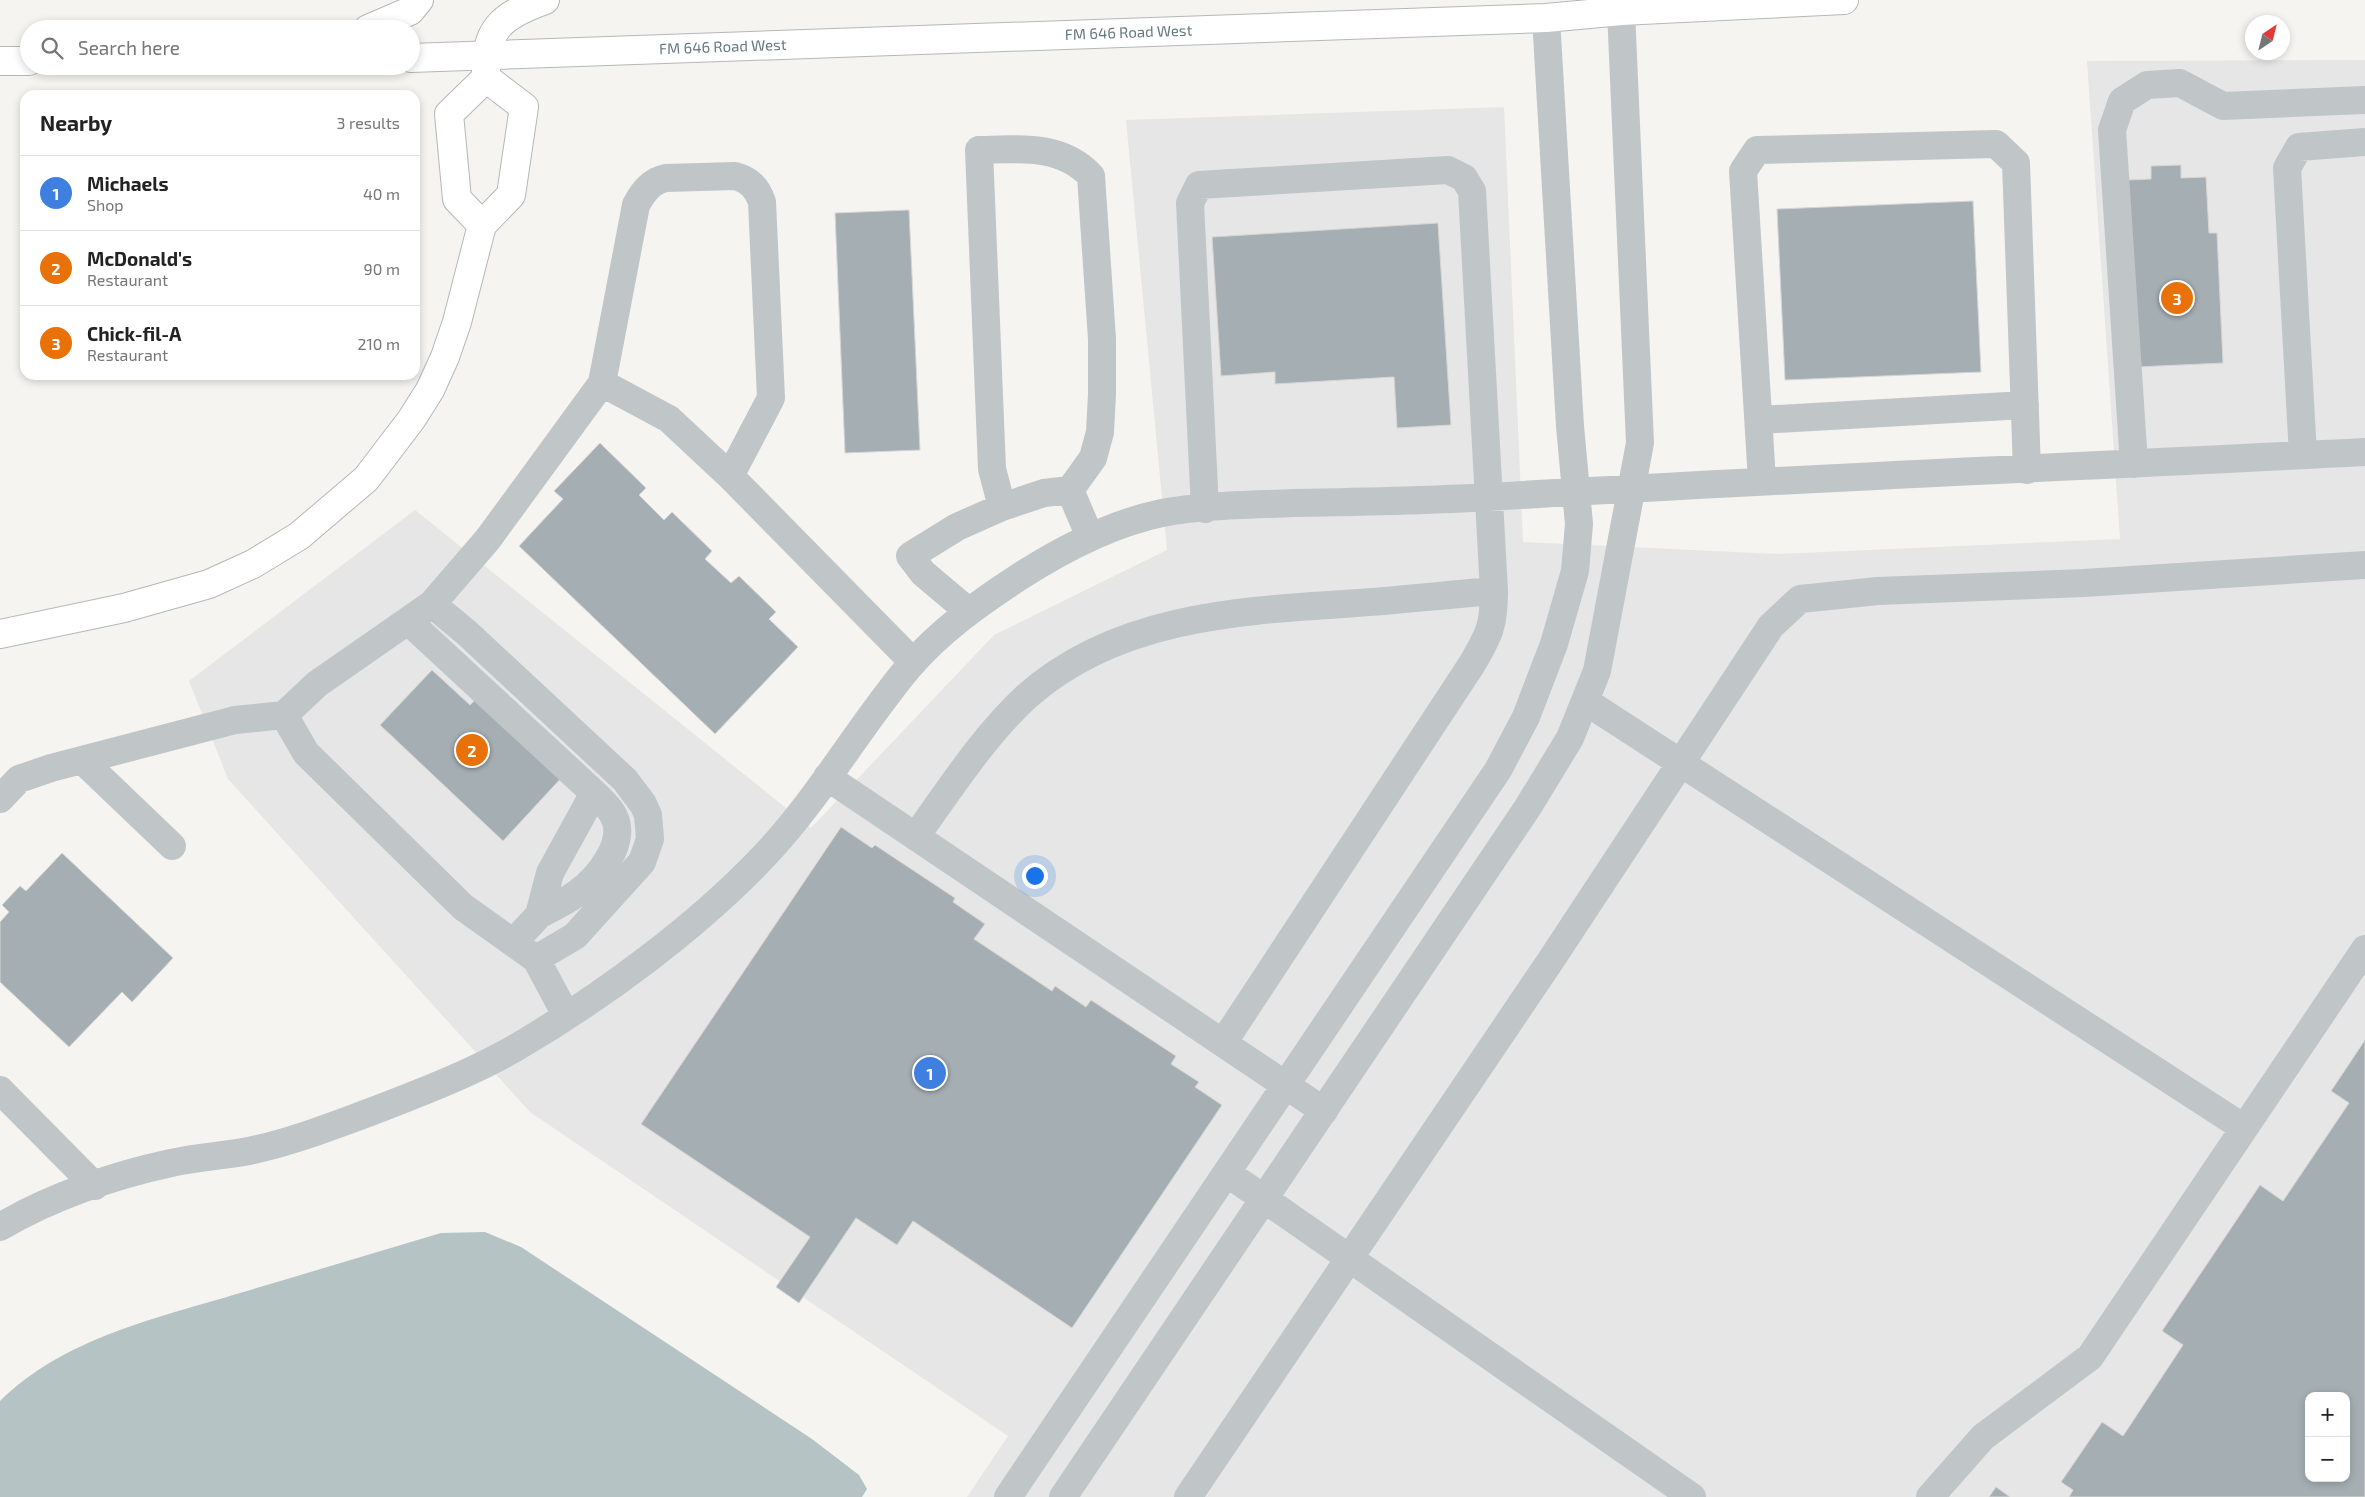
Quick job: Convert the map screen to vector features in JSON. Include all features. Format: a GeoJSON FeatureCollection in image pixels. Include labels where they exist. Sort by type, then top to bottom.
{"type":"FeatureCollection","features":[{"type":"Feature","properties":{"kind":"main road"},"geometry":{"type":"LineString","coordinates":[[389,20],[410,11],[419,0]]}},
{"type":"Feature","properties":{"kind":"main road"},"geometry":{"type":"LineString","coordinates":[[482,225],[457,198],[449,114],[486,68],[490,39],[500,23],[525,7],[545,0]]}},
{"type":"Feature","properties":{"kind":"main road","name":"FM 646 Road West"},"geometry":{"type":"LineString","coordinates":[[420,59],[486,68],[1546,18],[1621,11],[1844,0]]}},
{"type":"Feature","properties":{"kind":"main road"},"geometry":{"type":"LineString","coordinates":[[0,61],[20,61]]}},
{"type":"Feature","properties":{"kind":"main road"},"geometry":{"type":"LineString","coordinates":[[0,634],[124,608],[209,584],[252,564],[291,540],[338,504],[366,479],[430,390],[445,357],[457,322],[482,225],[511,195],[524,107],[486,68]]}},
{"type":"Feature","properties":{"kind":"lane"},"geometry":{"type":"LineString","coordinates":[[1063,1497],[1528,807],[1570,738],[1597,671],[1640,443],[1621,11]]}},
{"type":"Feature","properties":{"kind":"lane"},"geometry":{"type":"LineString","coordinates":[[1008,1497],[1498,770],[1526,717],[1554,644],[1575,571],[1580,524],[1570,426],[1546,18]]}},
{"type":"Feature","properties":{"kind":"lane"},"geometry":{"type":"LineString","coordinates":[[2134,464],[2112,130],[2122,100],[2147,84],[2180,83],[2223,106],[2365,100]]}},
{"type":"Feature","properties":{"kind":"lane"},"geometry":{"type":"LineString","coordinates":[[2302,455],[2287,168],[2299,147],[2365,142]]}},
{"type":"Feature","properties":{"kind":"lane"},"geometry":{"type":"LineString","coordinates":[[1762,481],[1744,171],[1757,150],[1996,144],[2016,163],[2027,470]]}},
{"type":"Feature","properties":{"kind":"lane"},"geometry":{"type":"LineString","coordinates":[[968,611],[923,573],[910,556],[957,527],[1002,508],[1044,493],[1070,490],[1094,458],[1100,432],[1102,339],[1091,176],[1080,165],[1063,155],[1036,149],[979,150],[992,469],[1002,508]]}},
{"type":"Feature","properties":{"kind":"lane"},"geometry":{"type":"LineString","coordinates":[[1205,509],[1190,203],[1199,185],[1448,170],[1464,178],[1472,191],[1494,618],[1488,636],[1472,664],[1223,1043]]}},
{"type":"Feature","properties":{"kind":"lane"},"geometry":{"type":"LineString","coordinates":[[0,799],[19,779],[82,760],[235,720],[284,715],[317,684],[432,604],[488,538],[602,383],[636,205],[645,191],[659,179],[735,176],[744,178],[758,192],[764,212],[772,398],[730,476]]}},
{"type":"Feature","properties":{"kind":"lane"},"geometry":{"type":"LineString","coordinates":[[602,383],[669,419],[730,476],[913,662]]}},
{"type":"Feature","properties":{"kind":"lane"},"geometry":{"type":"LineString","coordinates":[[1759,420],[2025,405]]}},
{"type":"Feature","properties":{"kind":"lane"},"geometry":{"type":"LineString","coordinates":[[0,1226],[20,1215],[130,1173],[177,1161],[248,1151],[311,1134],[421,1092],[513,1049],[646,960],[765,855],[804,809],[870,717],[913,662],[968,611],[1028,571],[1090,537],[1159,514],[1239,505],[1488,497],[1762,481],[2027,470],[2365,452]]}},
{"type":"Feature","properties":{"kind":"lane"},"geometry":{"type":"LineString","coordinates":[[1070,490],[1090,537]]}},
{"type":"Feature","properties":{"kind":"lane"},"geometry":{"type":"LineString","coordinates":[[1188,1497],[1682,764],[1771,626],[1800,599],[1878,591],[2094,582],[2365,565]]}},
{"type":"Feature","properties":{"kind":"lane"},"geometry":{"type":"LineString","coordinates":[[916,836],[989,736],[1026,698],[1062,670],[1103,647],[1174,623],[1212,616],[1302,605],[1494,591]]}},
{"type":"Feature","properties":{"kind":"lane"},"geometry":{"type":"LineString","coordinates":[[432,604],[467,633],[625,780],[643,804],[648,815],[650,839],[648,849],[635,873],[575,936],[536,958]]}},
{"type":"Feature","properties":{"kind":"lane"},"geometry":{"type":"LineString","coordinates":[[408,621],[594,793],[615,818],[617,833],[614,850],[604,866],[578,893],[540,915],[514,942]]}},
{"type":"Feature","properties":{"kind":"lane"},"geometry":{"type":"LineString","coordinates":[[1585,701],[2244,1128]]}},
{"type":"Feature","properties":{"kind":"lane"},"geometry":{"type":"LineString","coordinates":[[284,715],[306,752],[463,907],[536,958],[566,1015]]}},
{"type":"Feature","properties":{"kind":"lane"},"geometry":{"type":"LineString","coordinates":[[82,760],[172,846]]}},
{"type":"Feature","properties":{"kind":"lane"},"geometry":{"type":"LineString","coordinates":[[827,777],[1324,1111]]}},
{"type":"Feature","properties":{"kind":"lane"},"geometry":{"type":"LineString","coordinates":[[540,915],[550,873],[594,793]]}},
{"type":"Feature","properties":{"kind":"lane"},"geometry":{"type":"LineString","coordinates":[[1930,1497],[1983,1437],[2090,1357],[2365,949]]}},
{"type":"Feature","properties":{"kind":"lane"},"geometry":{"type":"LineString","coordinates":[[0,1090],[95,1186]]}},
{"type":"Feature","properties":{"kind":"lane"},"geometry":{"type":"LineString","coordinates":[[1227,1173],[1692,1497]]}},
{"type":"Feature","properties":{"kind":"shaded area"},"geometry":{"type":"Polygon","coordinates":[[[2365,60],[2365,1497],[967,1497],[1008,1436],[530,1112],[228,779],[189,681],[415,510],[811,828],[994,635],[1167,550],[1126,120],[1504,107],[1523,542],[1777,554],[2120,539],[2087,61],[2365,60]]]}},
{"type":"Feature","properties":{"kind":"shaded area"},"geometry":{"type":"Polygon","coordinates":[[[485,1232],[521,1247],[812,1439],[859,1475],[867,1489],[862,1497],[0,1497],[0,1401],[25,1379],[53,1361],[113,1333],[176,1312],[441,1233],[485,1232]]]}},
{"type":"Feature","properties":{"kind":"building"},"geometry":{"type":"Polygon","coordinates":[[[2181,165],[2181,178],[2206,177],[2209,233],[2217,233],[2223,363],[2137,367],[2128,180],[2151,179],[2151,166],[2181,165]]]}},
{"type":"Feature","properties":{"kind":"building"},"geometry":{"type":"Polygon","coordinates":[[[1973,201],[1981,372],[1785,380],[1777,209],[1973,201]]]}},
{"type":"Feature","properties":{"kind":"building"},"geometry":{"type":"Polygon","coordinates":[[[909,210],[920,450],[845,453],[835,213],[909,210]]]}},
{"type":"Feature","properties":{"kind":"building"},"geometry":{"type":"Polygon","coordinates":[[[1438,223],[1451,425],[1397,428],[1394,377],[1275,384],[1275,372],[1221,376],[1212,237],[1438,223]]]}},
{"type":"Feature","properties":{"kind":"building"},"geometry":{"type":"Polygon","coordinates":[[[600,443],[646,488],[639,495],[664,520],[672,512],[712,551],[705,559],[731,583],[739,576],[776,612],[769,619],[798,647],[715,734],[519,546],[563,499],[554,491],[600,443]]]}},
{"type":"Feature","properties":{"kind":"building"},"geometry":{"type":"Polygon","coordinates":[[[432,670],[470,705],[480,695],[564,775],[503,841],[380,725],[432,670]]]}},
{"type":"Feature","properties":{"kind":"building"},"geometry":{"type":"Polygon","coordinates":[[[841,827],[872,848],[875,845],[955,898],[953,902],[985,924],[974,939],[1052,991],[1055,986],[1086,1007],[1091,1000],[1176,1056],[1171,1064],[1199,1082],[1195,1087],[1222,1105],[1072,1328],[913,1221],[897,1245],[856,1218],[799,1303],[776,1287],[810,1237],[641,1124],[841,827]]]}},
{"type":"Feature","properties":{"kind":"building"},"geometry":{"type":"Polygon","coordinates":[[[62,853],[173,958],[132,1002],[122,992],[69,1047],[0,982],[0,922],[9,912],[2,905],[20,886],[26,891],[62,853]]]}},
{"type":"Feature","properties":{"kind":"building"},"geometry":{"type":"Polygon","coordinates":[[[2365,1040],[2365,1497],[2069,1497],[2073,1490],[2061,1482],[2102,1422],[2123,1436],[2183,1345],[2162,1331],[2260,1185],[2283,1201],[2349,1103],[2331,1091],[2365,1040]]]}},
{"type":"Feature","properties":{"kind":"building"},"geometry":{"type":"Polygon","coordinates":[[[1996,1487],[2010,1497],[1989,1497],[1996,1487]]]}},
{"type":"Feature","properties":{"kind":"place","name":"Chick-fil-A"},"geometry":{"type":"Point","coordinates":[2177,298]}},
{"type":"Feature","properties":{"kind":"place","name":"McDonald's"},"geometry":{"type":"Point","coordinates":[472,750]}},
{"type":"Feature","properties":{"kind":"place","name":"Michaels"},"geometry":{"type":"Point","coordinates":[930,1073]}}]}
